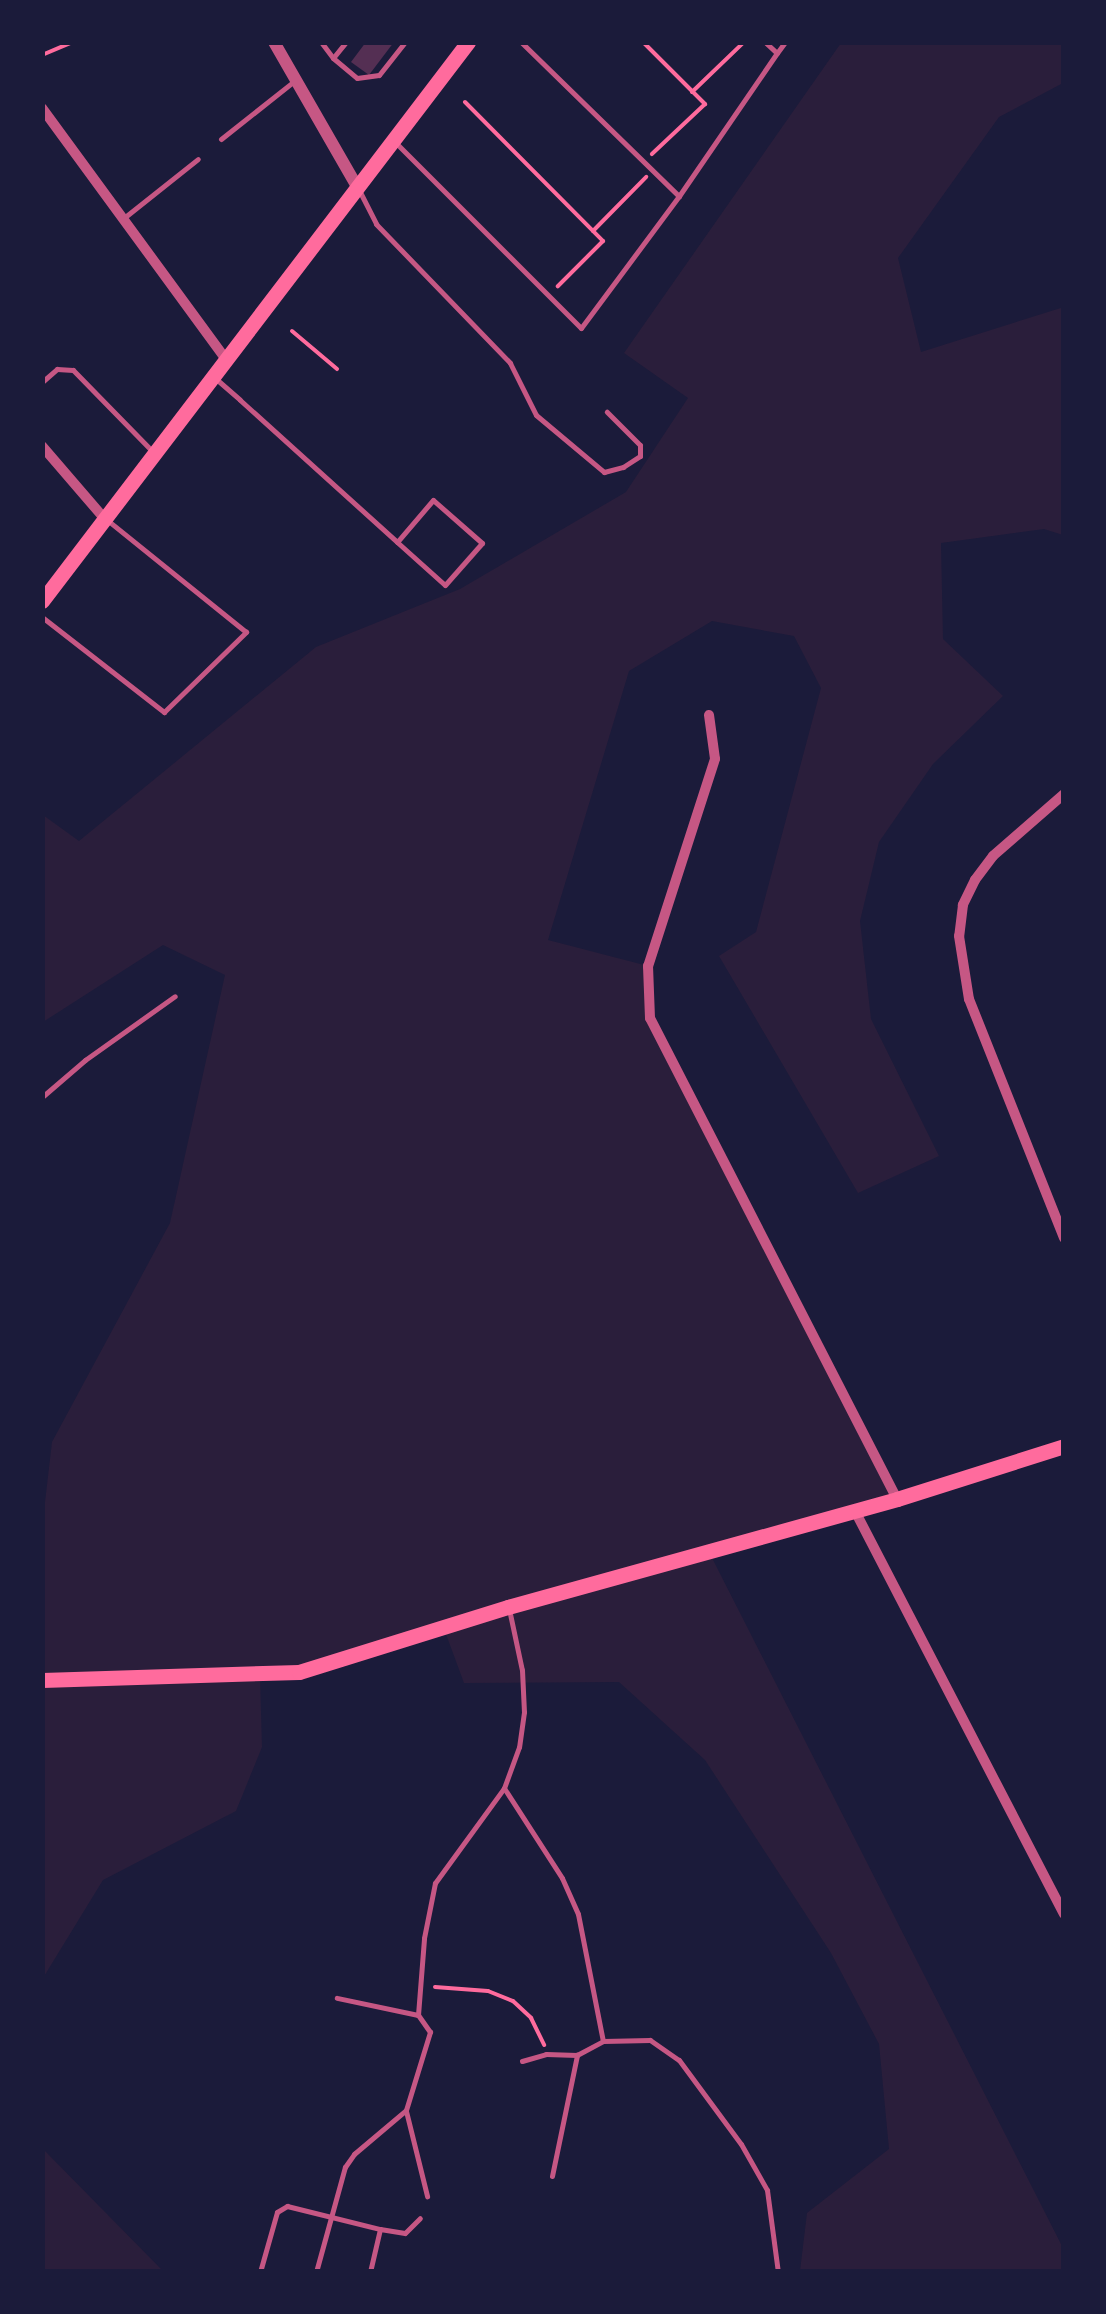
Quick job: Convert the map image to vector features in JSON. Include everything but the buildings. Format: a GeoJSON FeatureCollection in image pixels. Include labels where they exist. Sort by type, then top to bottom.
{"type":"FeatureCollection","features":[{"type":"Feature","properties":{"kind":"main road"},"geometry":{"type":"LineString","coordinates":[[42,601],[465,43]]}},
{"type":"Feature","properties":{"kind":"main road"},"geometry":{"type":"LineString","coordinates":[[42,1680],[298,1672],[508,1606],[897,1499],[1064,1446]]}},
{"type":"Feature","properties":{"kind":"street"},"geometry":{"type":"LineString","coordinates":[[274,42],[358,188]]}},
{"type":"Feature","properties":{"kind":"street"},"geometry":{"type":"LineString","coordinates":[[42,108],[226,359]]}},
{"type":"Feature","properties":{"kind":"street"},"geometry":{"type":"LineString","coordinates":[[42,446],[104,518]]}},
{"type":"Feature","properties":{"kind":"street"},"geometry":{"type":"LineString","coordinates":[[710,715],[715,759],[648,966],[650,1018],[897,1499]]}},
{"type":"Feature","properties":{"kind":"street"},"geometry":{"type":"LineString","coordinates":[[1064,794],[994,856],[975,880],[963,905],[959,936],[969,1000],[1064,1238]]}},
{"type":"Feature","properties":{"kind":"street"},"geometry":{"type":"LineString","coordinates":[[855,1511],[1064,1914]]}},
{"type":"Feature","properties":{"kind":"lane"},"geometry":{"type":"LineString","coordinates":[[321,42],[357,78],[379,76],[405,42]]}},
{"type":"Feature","properties":{"kind":"lane"},"geometry":{"type":"LineString","coordinates":[[333,58],[346,42]]}},
{"type":"Feature","properties":{"kind":"lane"},"geometry":{"type":"LineString","coordinates":[[521,42],[679,196]]}},
{"type":"Feature","properties":{"kind":"lane"},"geometry":{"type":"LineString","coordinates":[[765,42],[777,53]]}},
{"type":"Feature","properties":{"kind":"lane"},"geometry":{"type":"LineString","coordinates":[[394,140],[581,328],[679,196],[785,42]]}},
{"type":"Feature","properties":{"kind":"lane"},"geometry":{"type":"LineString","coordinates":[[221,139],[294,81]]}},
{"type":"Feature","properties":{"kind":"lane"},"geometry":{"type":"LineString","coordinates":[[123,218],[198,159]]}},
{"type":"Feature","properties":{"kind":"lane"},"geometry":{"type":"LineString","coordinates":[[358,188],[376,224],[510,363],[536,414],[604,472],[624,468],[640,456],[640,445],[607,412]]}},
{"type":"Feature","properties":{"kind":"lane"},"geometry":{"type":"LineString","coordinates":[[42,382],[56,369],[66,366],[73,370],[154,453]]}},
{"type":"Feature","properties":{"kind":"lane"},"geometry":{"type":"LineString","coordinates":[[213,376],[397,542],[445,585],[482,543],[433,500],[397,542]]}},
{"type":"Feature","properties":{"kind":"lane"},"geometry":{"type":"LineString","coordinates":[[42,617],[164,712],[246,632],[104,518]]}},
{"type":"Feature","properties":{"kind":"lane"},"geometry":{"type":"LineString","coordinates":[[42,1097],[85,1060],[175,996]]}},
{"type":"Feature","properties":{"kind":"lane"},"geometry":{"type":"LineString","coordinates":[[418,2016],[424,1938],[435,1883],[504,1788],[519,1747],[524,1712],[522,1670],[508,1606]]}},
{"type":"Feature","properties":{"kind":"lane"},"geometry":{"type":"LineString","coordinates":[[504,1788],[562,1878],[578,1914],[604,2040]]}},
{"type":"Feature","properties":{"kind":"lane"},"geometry":{"type":"LineString","coordinates":[[337,1998],[418,2016],[430,2032],[406,2110],[426,2196]]}},
{"type":"Feature","properties":{"kind":"lane"},"geometry":{"type":"LineString","coordinates":[[522,2061],[546,2054],[577,2055],[604,2040],[650,2040],[680,2060],[741,2144],[767,2190],[774,2214],[778,2272]]}},
{"type":"Feature","properties":{"kind":"lane"},"geometry":{"type":"LineString","coordinates":[[552,2176],[577,2055]]}},
{"type":"Feature","properties":{"kind":"lane"},"geometry":{"type":"LineString","coordinates":[[316,2272],[345,2167],[354,2154],[406,2110]]}},
{"type":"Feature","properties":{"kind":"lane"},"geometry":{"type":"LineString","coordinates":[[260,2272],[281,2207],[405,2233],[420,2218]]}},
{"type":"Feature","properties":{"kind":"lane"},"geometry":{"type":"LineString","coordinates":[[370,2272],[380,2229]]}},
{"type":"Feature","properties":{"kind":"path"},"geometry":{"type":"LineString","coordinates":[[42,55],[72,42]]}},
{"type":"Feature","properties":{"kind":"path"},"geometry":{"type":"LineString","coordinates":[[643,42],[705,104],[644,162]]}},
{"type":"Feature","properties":{"kind":"path"},"geometry":{"type":"LineString","coordinates":[[692,92],[744,42]]}},
{"type":"Feature","properties":{"kind":"path"},"geometry":{"type":"LineString","coordinates":[[464,102],[603,241],[548,295]]}},
{"type":"Feature","properties":{"kind":"path"},"geometry":{"type":"LineString","coordinates":[[593,230],[653,171]]}},
{"type":"Feature","properties":{"kind":"path"},"geometry":{"type":"LineString","coordinates":[[292,330],[337,369]]}},
{"type":"Feature","properties":{"kind":"path"},"geometry":{"type":"LineString","coordinates":[[435,1987],[488,1990],[513,2001],[538,2028],[546,2054]]}},
{"type":"Feature","properties":{"kind":"shaded area"},"geometry":{"type":"Polygon","coordinates":[[[841,43],[1063,43],[1063,83],[999,117],[898,258],[921,352],[1064,307],[1063,535],[1044,529],[941,543],[943,639],[1003,696],[933,764],[879,842],[860,921],[871,1019],[939,1156],[858,1193],[719,956],[756,932],[821,688],[794,636],[712,621],[629,671],[548,940],[648,966],[650,1019],[897,1499],[709,1552],[1063,2248],[1063,2271],[800,2271],[807,2213],[889,2149],[879,2044],[831,1953],[705,1760],[619,1682],[464,1683],[443,1626],[260,1676],[262,1747],[236,1811],[103,1880],[43,1978],[42,1528],[52,1442],[170,1223],[225,975],[163,945],[43,1022],[43,815],[79,841],[316,647],[460,589],[626,492],[688,398],[624,353],[841,43]]]}},
{"type":"Feature","properties":{"kind":"shaded area"},"geometry":{"type":"Polygon","coordinates":[[[43,2149],[163,2271],[43,2271],[43,2149]]]}}]}
